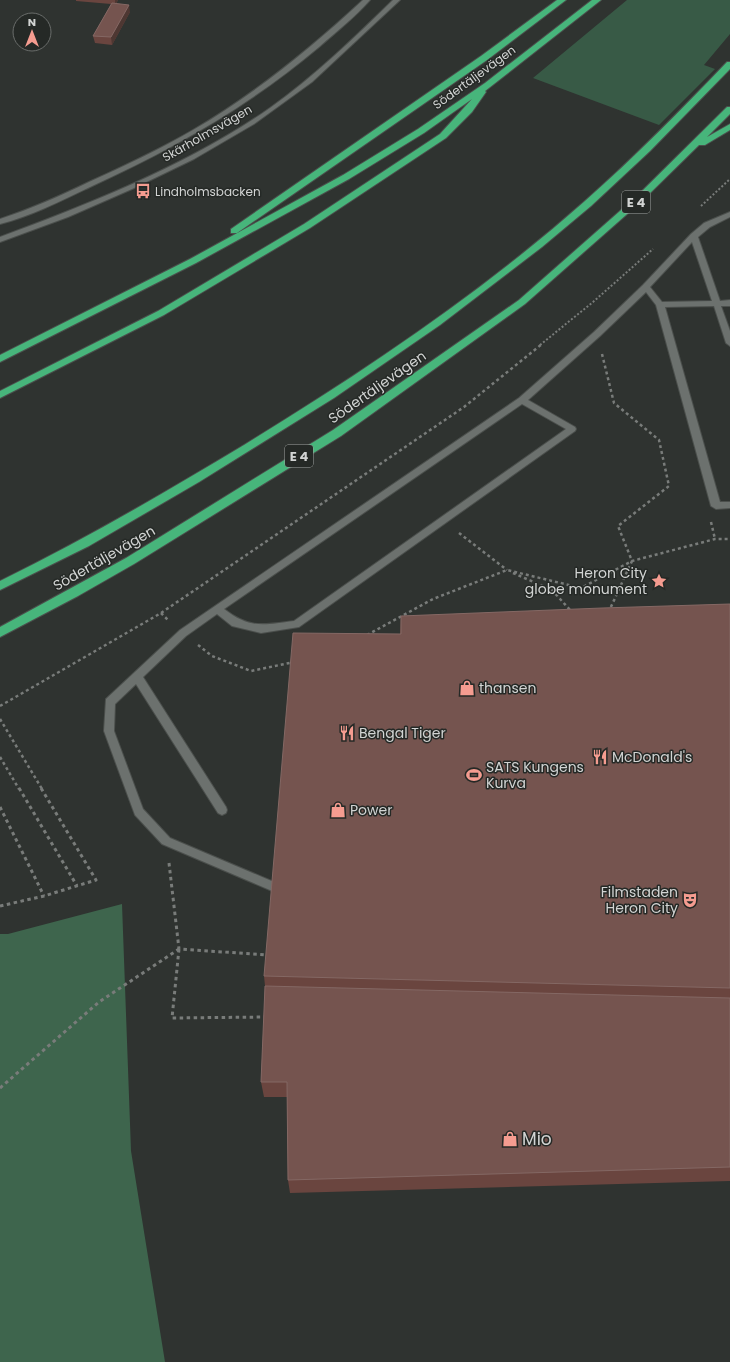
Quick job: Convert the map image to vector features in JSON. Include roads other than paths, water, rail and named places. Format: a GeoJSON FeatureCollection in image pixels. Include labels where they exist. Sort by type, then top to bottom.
{"type":"FeatureCollection","features":[{"type":"Feature","properties":{"kind":"highway"},"geometry":{"type":"LineString","coordinates":[[193,261],[344,153],[430,97],[562,0]]}},
{"type":"Feature","properties":{"kind":"highway","name":"Södertäljevägen"},"geometry":{"type":"LineString","coordinates":[[0,359],[193,261],[346,177],[421,131],[488,85],[597,0]]}},
{"type":"Feature","properties":{"kind":"highway"},"geometry":{"type":"LineString","coordinates":[[0,586],[158,502],[274,432],[378,364],[485,287],[568,220],[635,161],[730,64]]}},
{"type":"Feature","properties":{"kind":"highway"},"geometry":{"type":"LineString","coordinates":[[0,395],[161,312],[307,226],[443,136],[469,110],[488,85]]}},
{"type":"Feature","properties":{"kind":"highway","name":"Södertäljevägen"},"geometry":{"type":"LineString","coordinates":[[0,632],[74,593],[130,560],[337,433],[522,302],[640,198],[691,150],[730,109]]}},
{"type":"Feature","properties":{"kind":"highway"},"geometry":{"type":"LineString","coordinates":[[691,150],[730,127]]}},
{"type":"Feature","properties":{"kind":"main road","name":"Skärholmsvägen"},"geometry":{"type":"LineString","coordinates":[[0,222],[62,198],[151,156],[194,133],[272,81],[307,55],[367,0]]}},
{"type":"Feature","properties":{"kind":"main road","name":"Skärholmsvägen"},"geometry":{"type":"LineString","coordinates":[[0,240],[75,211],[173,167],[252,122],[336,58],[397,0]]}},
{"type":"Feature","properties":{"kind":"main road"},"geometry":{"type":"LineString","coordinates":[[277,888],[166,841],[138,812],[109,731],[110,702],[183,633],[522,400],[597,334],[646,287],[694,236],[707,225],[730,214]]}},
{"type":"Feature","properties":{"kind":"main road"},"geometry":{"type":"LineString","coordinates":[[694,236],[718,303],[730,343]]}},
{"type":"Feature","properties":{"kind":"main road"},"geometry":{"type":"LineString","coordinates":[[646,287],[660,305],[716,506],[730,505]]}},
{"type":"Feature","properties":{"kind":"main road"},"geometry":{"type":"LineString","coordinates":[[660,305],[730,303]]}},
{"type":"Feature","properties":{"kind":"main road"},"geometry":{"type":"LineString","coordinates":[[217,609],[235,623],[261,629],[296,624],[572,428],[522,400]]}},
{"type":"Feature","properties":{"kind":"main road"},"geometry":{"type":"LineString","coordinates":[[137,677],[222,810]]}},
{"type":"Feature","properties":{"kind":"place","name":"Lindholmsbacken"},"geometry":{"type":"Point","coordinates":[143,191]}},
{"type":"Feature","properties":{"kind":"place","name":"Heron City globe monument"},"geometry":{"type":"Point","coordinates":[659,581]}},
{"type":"Feature","properties":{"kind":"place","name":"thansen"},"geometry":{"type":"Point","coordinates":[467,688]}},
{"type":"Feature","properties":{"kind":"place","name":"Bengal Tiger"},"geometry":{"type":"Point","coordinates":[347,733]}},
{"type":"Feature","properties":{"kind":"place","name":"McDonald's"},"geometry":{"type":"Point","coordinates":[600,757]}},
{"type":"Feature","properties":{"kind":"place","name":"SATS Kungens Kurva"},"geometry":{"type":"Point","coordinates":[474,775]}},
{"type":"Feature","properties":{"kind":"place","name":"Power"},"geometry":{"type":"Point","coordinates":[338,810]}},
{"type":"Feature","properties":{"kind":"place","name":"Filmstaden Heron City"},"geometry":{"type":"Point","coordinates":[690,900]}},
{"type":"Feature","properties":{"kind":"place","name":"Mio"},"geometry":{"type":"Point","coordinates":[510,1139]}}]}
